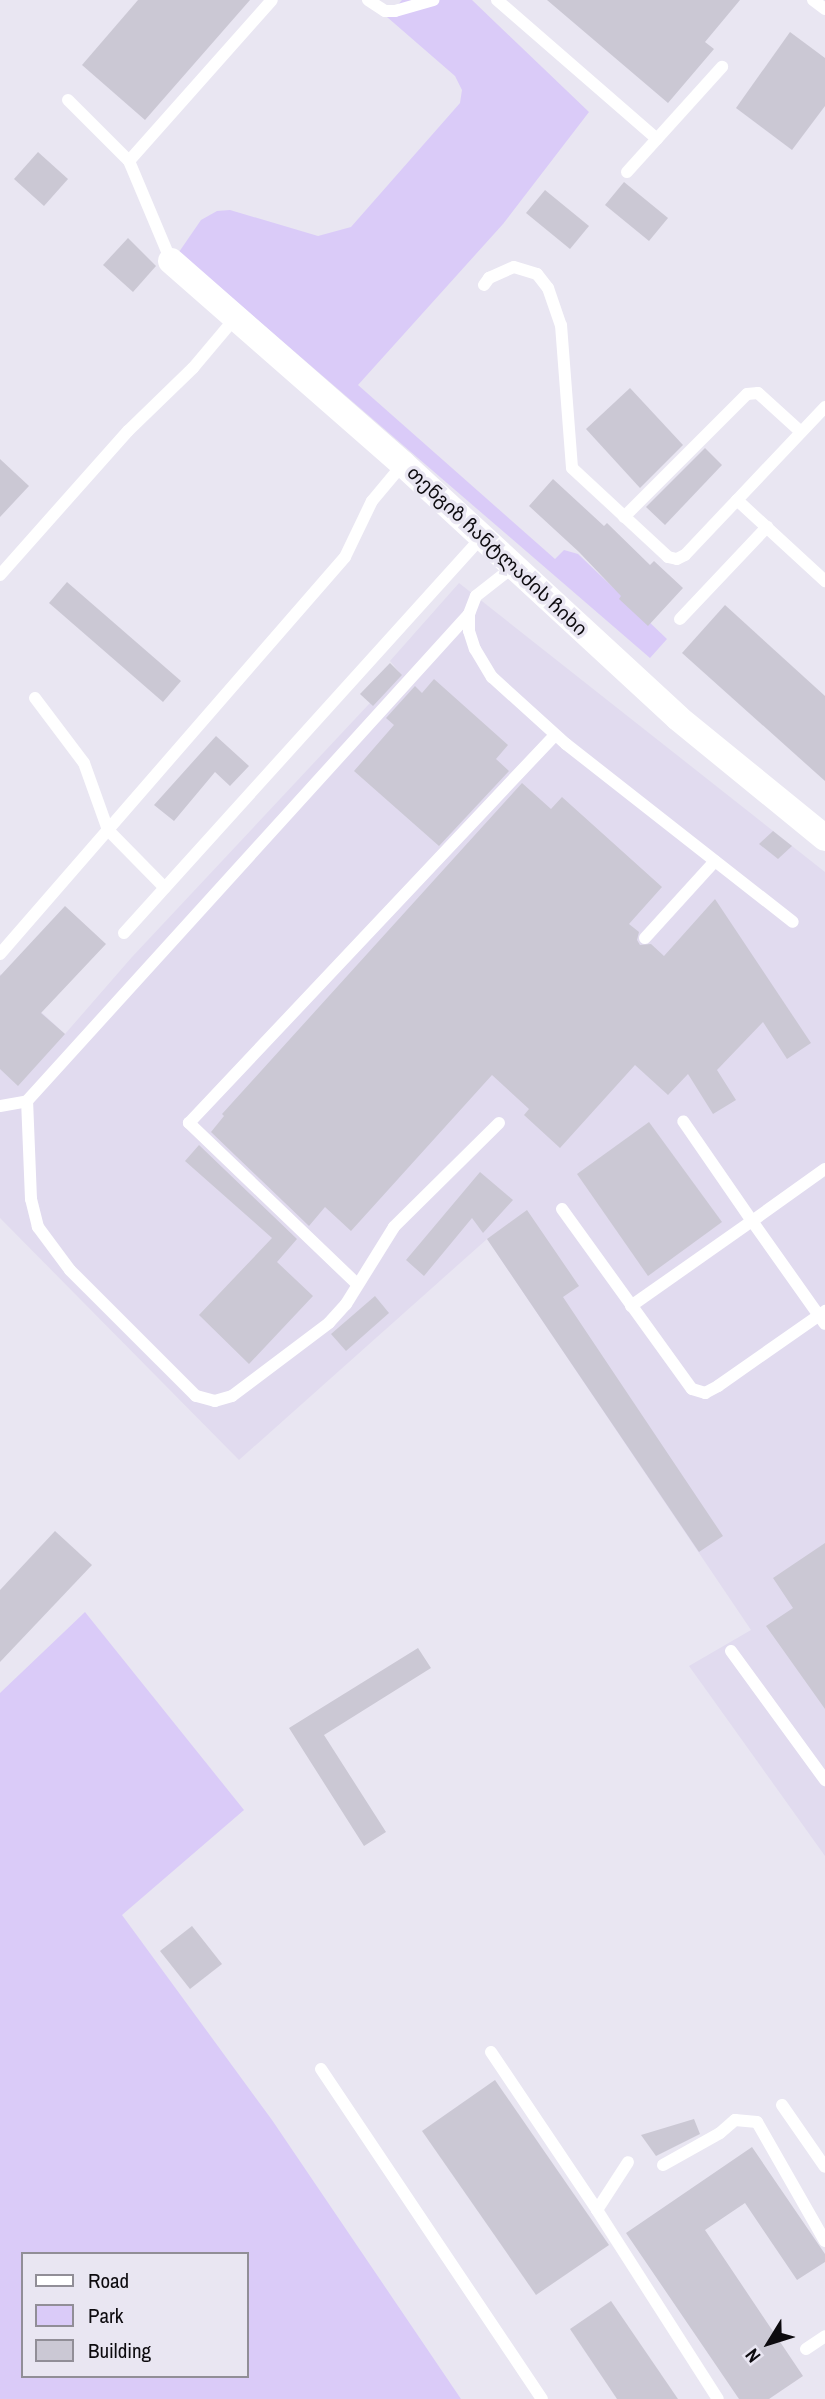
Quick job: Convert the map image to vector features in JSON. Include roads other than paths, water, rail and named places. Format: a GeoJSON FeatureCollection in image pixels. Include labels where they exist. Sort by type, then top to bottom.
{"type":"FeatureCollection","features":[{"type":"Feature","properties":{"kind":"street","name":"თენგიზ ჩანტლაძის ჩიხი"},"geometry":{"type":"LineString","coordinates":[[171,261],[404,464],[678,718],[823,832]]}},
{"type":"Feature","properties":{"kind":"lane"},"geometry":{"type":"LineString","coordinates":[[129,161],[272,0]]}},
{"type":"Feature","properties":{"kind":"lane"},"geometry":{"type":"LineString","coordinates":[[368,0],[385,11],[395,11],[433,0]]}},
{"type":"Feature","properties":{"kind":"lane"},"geometry":{"type":"LineString","coordinates":[[498,0],[657,139]]}},
{"type":"Feature","properties":{"kind":"lane"},"geometry":{"type":"LineString","coordinates":[[813,0],[825,9]]}},
{"type":"Feature","properties":{"kind":"lane"},"geometry":{"type":"LineString","coordinates":[[627,172],[722,67]]}},
{"type":"Feature","properties":{"kind":"lane"},"geometry":{"type":"LineString","coordinates":[[68,100],[129,161],[171,261]]}},
{"type":"Feature","properties":{"kind":"lane"},"geometry":{"type":"LineString","coordinates":[[484,285],[489,278],[514,267],[537,274],[548,288],[561,325],[572,468],[668,557],[677,559],[825,407]]}},
{"type":"Feature","properties":{"kind":"lane"},"geometry":{"type":"LineString","coordinates":[[0,575],[128,431],[193,368],[236,317]]}},
{"type":"Feature","properties":{"kind":"lane"},"geometry":{"type":"LineString","coordinates":[[624,517],[747,394],[758,393],[801,432]]}},
{"type":"Feature","properties":{"kind":"lane"},"geometry":{"type":"LineString","coordinates":[[0,954],[345,556],[372,501],[404,464]]}},
{"type":"Feature","properties":{"kind":"lane"},"geometry":{"type":"LineString","coordinates":[[737,500],[825,581]]}},
{"type":"Feature","properties":{"kind":"lane"},"geometry":{"type":"LineString","coordinates":[[680,619],[767,527]]}},
{"type":"Feature","properties":{"kind":"lane"},"geometry":{"type":"LineString","coordinates":[[124,933],[481,538]]}},
{"type":"Feature","properties":{"kind":"lane"},"geometry":{"type":"LineString","coordinates":[[0,1106],[27,1101],[469,614],[476,596],[513,567]]}},
{"type":"Feature","properties":{"kind":"lane"},"geometry":{"type":"LineString","coordinates":[[469,614],[475,649],[492,677],[555,734],[793,922]]}},
{"type":"Feature","properties":{"kind":"lane"},"geometry":{"type":"LineString","coordinates":[[35,698],[84,763],[108,830],[165,888]]}},
{"type":"Feature","properties":{"kind":"lane"},"geometry":{"type":"LineString","coordinates":[[357,1284],[189,1123],[555,734]]}},
{"type":"Feature","properties":{"kind":"lane"},"geometry":{"type":"LineString","coordinates":[[645,938],[715,862]]}},
{"type":"Feature","properties":{"kind":"lane"},"geometry":{"type":"LineString","coordinates":[[27,1101],[31,1199],[38,1227],[70,1270],[196,1396],[215,1401],[232,1396],[329,1323],[346,1304],[394,1227],[499,1123]]}},
{"type":"Feature","properties":{"kind":"lane"},"geometry":{"type":"LineString","coordinates":[[562,1209],[692,1389],[705,1393],[823,1317],[683,1121]]}},
{"type":"Feature","properties":{"kind":"lane"},"geometry":{"type":"LineString","coordinates":[[631,1306],[825,1170]]}},
{"type":"Feature","properties":{"kind":"lane"},"geometry":{"type":"LineString","coordinates":[[731,1651],[825,1780]]}},
{"type":"Feature","properties":{"kind":"lane"},"geometry":{"type":"LineString","coordinates":[[491,2052],[597,2210],[718,2399]]}},
{"type":"Feature","properties":{"kind":"lane"},"geometry":{"type":"LineString","coordinates":[[321,2069],[542,2399]]}},
{"type":"Feature","properties":{"kind":"lane"},"geometry":{"type":"LineString","coordinates":[[782,2105],[825,2167]]}},
{"type":"Feature","properties":{"kind":"lane"},"geometry":{"type":"LineString","coordinates":[[663,2165],[719,2133],[735,2120],[757,2122],[825,2241]]}},
{"type":"Feature","properties":{"kind":"lane"},"geometry":{"type":"LineString","coordinates":[[597,2210],[628,2162]]}},
{"type":"Feature","properties":{"kind":"lane"},"geometry":{"type":"LineString","coordinates":[[806,2349],[825,2336]]}}]}
